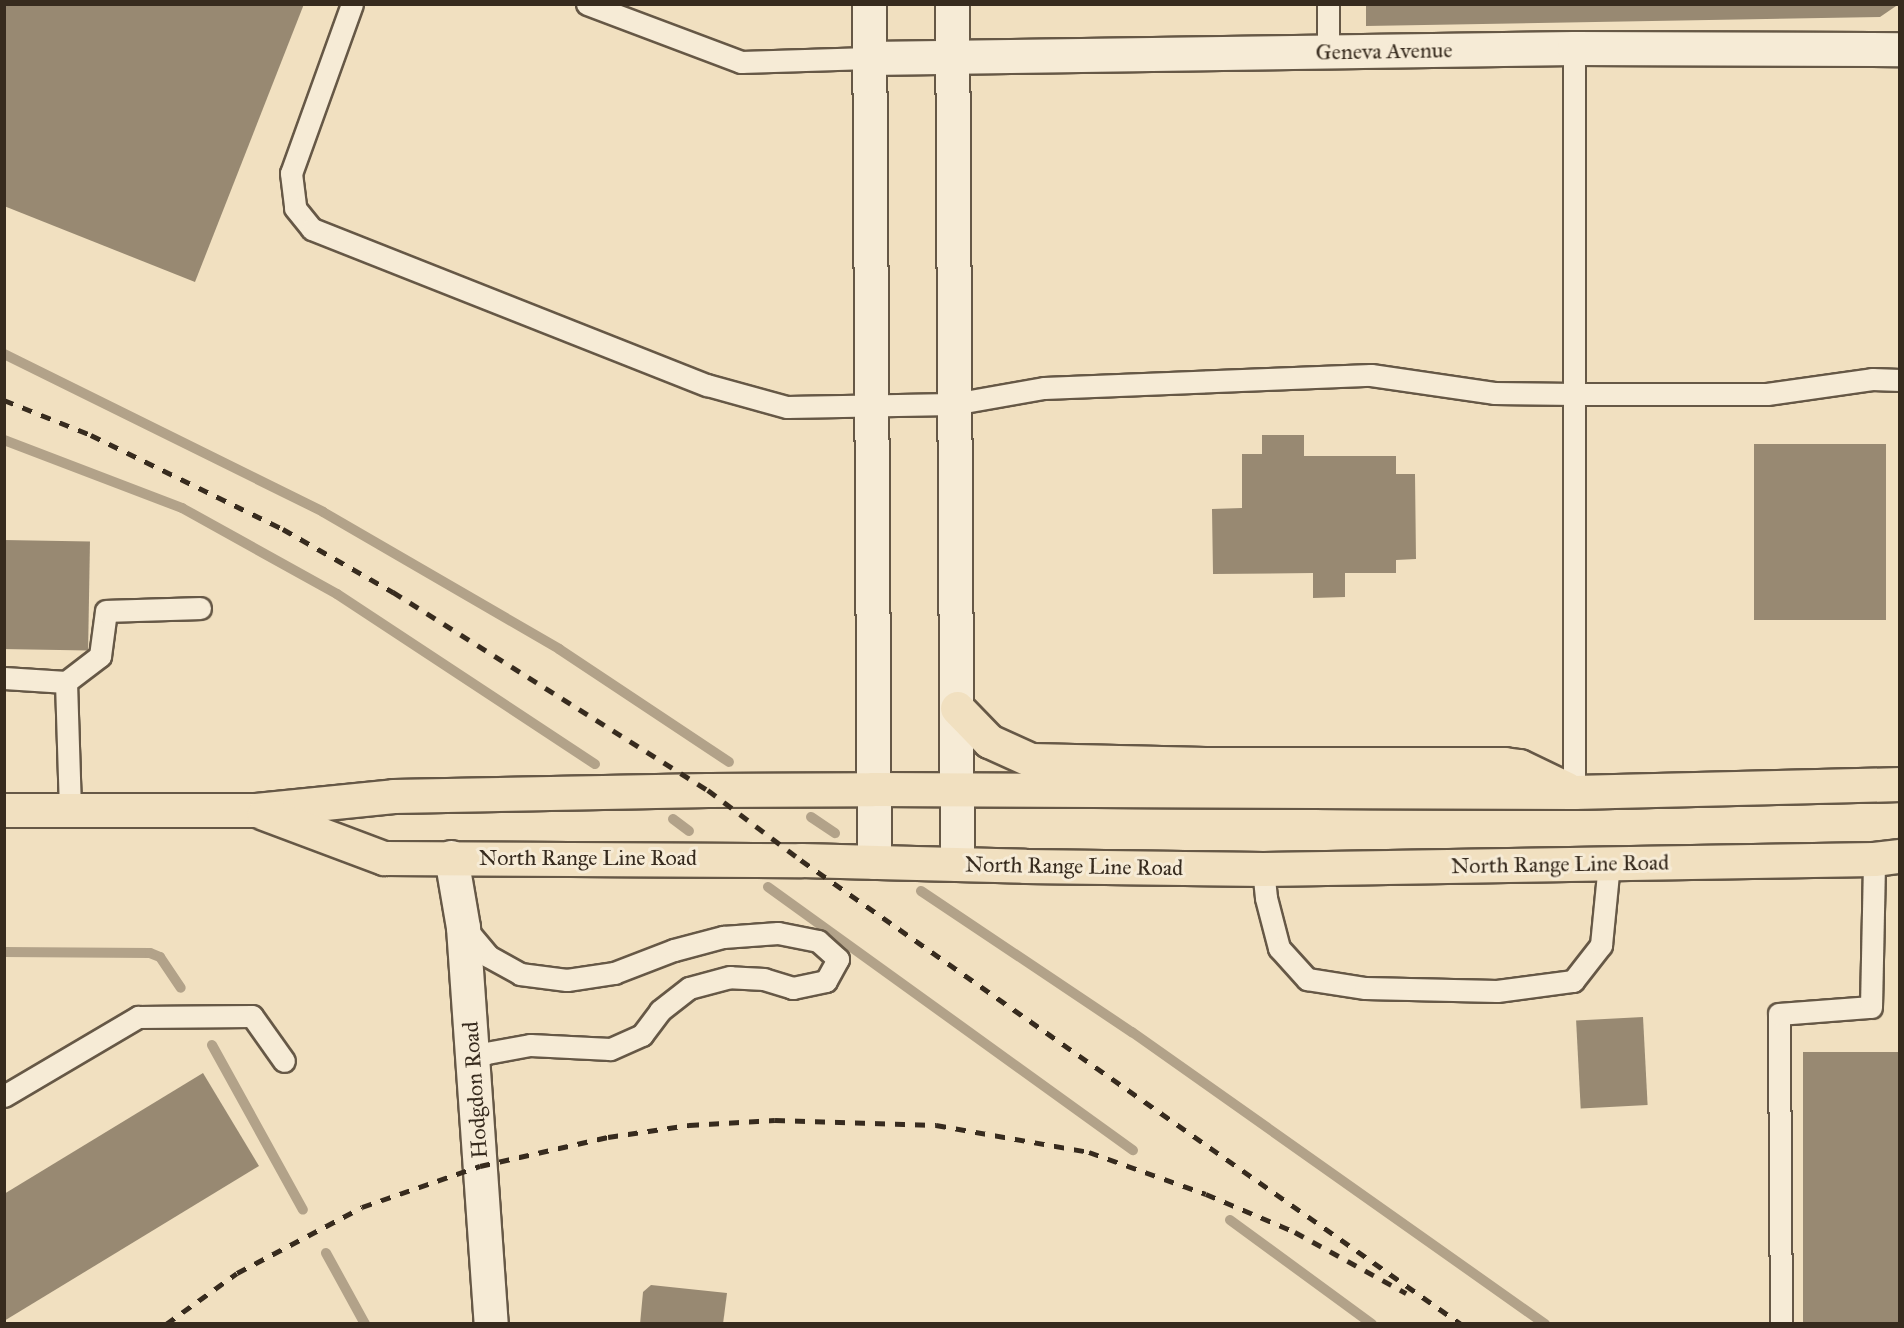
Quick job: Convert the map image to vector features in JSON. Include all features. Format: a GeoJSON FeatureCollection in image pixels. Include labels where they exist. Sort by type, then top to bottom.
{"type":"FeatureCollection","features":[{"type":"Feature","properties":{"kind":"main road"},"geometry":{"type":"LineString","coordinates":[[957,708],[988,741],[1031,760],[1205,764],[1504,764],[1519,766],[1574,792]]}},
{"type":"Feature","properties":{"kind":"main road","name":"North Range Line Road"},"geometry":{"type":"LineString","coordinates":[[4,810],[256,810],[393,796],[873,789],[1574,792],[1899,784]]}},
{"type":"Feature","properties":{"kind":"main road","name":"North Range Line Road"},"geometry":{"type":"LineString","coordinates":[[256,810],[384,858],[874,862],[1263,869],[1887,857]]}},
{"type":"Feature","properties":{"kind":"street"},"geometry":{"type":"LineString","coordinates":[[868,4],[874,862]]}},
{"type":"Feature","properties":{"kind":"street"},"geometry":{"type":"LineString","coordinates":[[952,4],[957,864]]}},
{"type":"Feature","properties":{"kind":"street","name":"Geneva Avenue"},"geometry":{"type":"LineString","coordinates":[[869,58],[1574,48],[1899,49]]}},
{"type":"Feature","properties":{"kind":"street","name":"Hodgdon Road"},"geometry":{"type":"LineString","coordinates":[[451,857],[463,927],[491,1323]]}},
{"type":"Feature","properties":{"kind":"lane"},"geometry":{"type":"LineString","coordinates":[[352,4],[291,173],[295,208],[312,229],[707,385],[787,407],[953,404],[1031,389],[1371,375],[1494,393],[1575,394],[1767,394],[1872,379],[1899,380]]}},
{"type":"Feature","properties":{"kind":"lane"},"geometry":{"type":"LineString","coordinates":[[587,4],[741,62],[869,58]]}},
{"type":"Feature","properties":{"kind":"lane"},"geometry":{"type":"LineString","coordinates":[[1328,4],[1328,52]]}},
{"type":"Feature","properties":{"kind":"lane"},"geometry":{"type":"LineString","coordinates":[[1574,48],[1574,792]]}},
{"type":"Feature","properties":{"kind":"lane"},"geometry":{"type":"LineString","coordinates":[[4,678],[66,682],[100,656],[106,611],[200,608]]}},
{"type":"Feature","properties":{"kind":"lane"},"geometry":{"type":"LineString","coordinates":[[66,682],[69,810]]}},
{"type":"Feature","properties":{"kind":"lane"},"geometry":{"type":"LineString","coordinates":[[1781,1323],[1779,1014],[1871,1006],[1887,857]]}},
{"type":"Feature","properties":{"kind":"lane"},"geometry":{"type":"LineString","coordinates":[[1263,869],[1266,898],[1279,948],[1307,980],[1365,988],[1497,991],[1573,981],[1601,945],[1609,863]]}},
{"type":"Feature","properties":{"kind":"lane"},"geometry":{"type":"LineString","coordinates":[[463,927],[488,956],[520,974],[567,980],[614,973],[674,950],[723,937],[778,933],[818,940],[838,959],[826,981],[804,986],[793,988],[764,979],[730,977],[689,988],[660,1011],[642,1035],[610,1049],[530,1045],[486,1053],[473,1061]]}},
{"type":"Feature","properties":{"kind":"lane"},"geometry":{"type":"LineString","coordinates":[[4,1096],[138,1017],[252,1016],[284,1061]]}},
{"type":"Feature","properties":{"kind":"building"},"geometry":{"type":"Polygon","coordinates":[[[4,4],[304,4],[195,282],[4,206],[4,4]]]}},
{"type":"Feature","properties":{"kind":"building"},"geometry":{"type":"Polygon","coordinates":[[[1366,4],[1899,4],[1880,17],[1366,26],[1366,4]]]}},
{"type":"Feature","properties":{"kind":"building"},"geometry":{"type":"Polygon","coordinates":[[[1262,435],[1304,435],[1304,456],[1396,456],[1396,474],[1415,474],[1416,559],[1396,560],[1396,573],[1345,573],[1345,597],[1313,598],[1313,573],[1213,574],[1212,509],[1242,508],[1242,454],[1262,454],[1262,435]]]}},
{"type":"Feature","properties":{"kind":"building"},"geometry":{"type":"Polygon","coordinates":[[[1754,444],[1886,444],[1886,620],[1754,620],[1754,444]]]}},
{"type":"Feature","properties":{"kind":"building"},"geometry":{"type":"Polygon","coordinates":[[[4,540],[90,542],[88,650],[4,649],[4,540]]]}},
{"type":"Feature","properties":{"kind":"building"},"geometry":{"type":"Polygon","coordinates":[[[1643,1017],[1648,1105],[1581,1108],[1576,1021],[1643,1017]]]}},
{"type":"Feature","properties":{"kind":"building"},"geometry":{"type":"Polygon","coordinates":[[[1803,1052],[1900,1052],[1900,1324],[1803,1324],[1803,1052]]]}},
{"type":"Feature","properties":{"kind":"building"},"geometry":{"type":"Polygon","coordinates":[[[203,1073],[259,1166],[4,1321],[4,1194],[203,1073]]]}},
{"type":"Feature","properties":{"kind":"building"},"geometry":{"type":"Polygon","coordinates":[[[651,1285],[727,1293],[723,1324],[640,1324],[643,1292],[651,1285]]]}},
{"type":"Feature","properties":{"kind":"waterway"},"geometry":{"type":"LineString","coordinates":[[4,354],[323,512],[559,649],[729,762]]}},
{"type":"Feature","properties":{"kind":"waterway"},"geometry":{"type":"LineString","coordinates":[[4,440],[182,508],[337,594],[595,764]]}},
{"type":"Feature","properties":{"kind":"waterway"},"geometry":{"type":"LineString","coordinates":[[811,817],[835,833]]}},
{"type":"Feature","properties":{"kind":"waterway"},"geometry":{"type":"LineString","coordinates":[[673,819],[689,831]]}},
{"type":"Feature","properties":{"kind":"waterway"},"geometry":{"type":"LineString","coordinates":[[768,887],[1133,1150]]}},
{"type":"Feature","properties":{"kind":"waterway"},"geometry":{"type":"LineString","coordinates":[[921,891],[1132,1032],[1545,1324]]}},
{"type":"Feature","properties":{"kind":"waterway"},"geometry":{"type":"LineString","coordinates":[[4,952],[150,953],[160,957],[181,988]]}},
{"type":"Feature","properties":{"kind":"waterway"},"geometry":{"type":"LineString","coordinates":[[212,1045],[303,1210]]}},
{"type":"Feature","properties":{"kind":"waterway"},"geometry":{"type":"LineString","coordinates":[[1230,1220],[1372,1324]]}},
{"type":"Feature","properties":{"kind":"waterway"},"geometry":{"type":"LineString","coordinates":[[326,1253],[365,1324]]}},
{"type":"Feature","properties":{"kind":"railway"},"geometry":{"type":"LineString","coordinates":[[4,400],[91,435],[283,529],[393,592],[708,790],[801,860],[1461,1324]]}},
{"type":"Feature","properties":{"kind":"railway"},"geometry":{"type":"LineString","coordinates":[[166,1324],[237,1273],[362,1207],[480,1166],[608,1137],[689,1125],[775,1120],[936,1125],[1089,1152],[1206,1194],[1295,1232],[1406,1293]]}}]}
